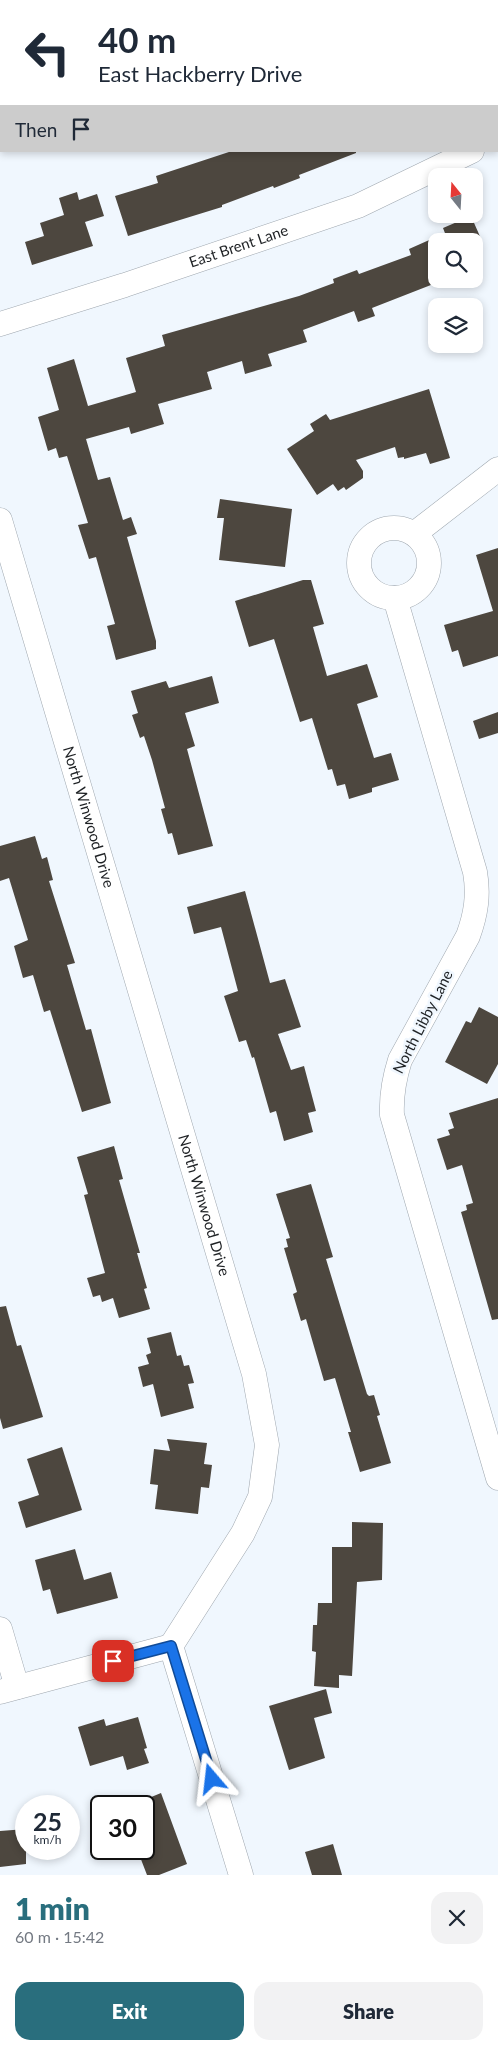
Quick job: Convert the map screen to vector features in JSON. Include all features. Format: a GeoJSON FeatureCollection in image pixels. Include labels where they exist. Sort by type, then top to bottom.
{"type":"FeatureCollection","features":[{"type":"Feature","properties":{"kind":"street","name":"East Brent Lane"},"geometry":{"type":"LineString","coordinates":[[0,324],[126,285],[358,206],[470,152]]}},
{"type":"Feature","properties":{"kind":"street"},"geometry":{"type":"LineString","coordinates":[[414,534],[498,469]]}},
{"type":"Feature","properties":{"kind":"street","name":"North Winwood Drive"},"geometry":{"type":"LineString","coordinates":[[0,520],[254,1374],[267,1445],[260,1497],[243,1533],[171,1646]]}},
{"type":"Feature","properties":{"kind":"street"},"geometry":{"type":"LineString","coordinates":[[393,528],[404,529],[422,541],[428,551],[429,561],[428,572],[416,590],[406,596],[395,598],[374,592],[361,575],[359,564],[365,543],[382,530],[393,528]]}},
{"type":"Feature","properties":{"kind":"street","name":"North Libby Lane"},"geometry":{"type":"LineString","coordinates":[[395,598],[475,872],[478,888],[474,921],[468,936],[400,1060],[394,1078],[391,1098],[392,1115],[498,1478]]}},
{"type":"Feature","properties":{"kind":"street"},"geometry":{"type":"LineString","coordinates":[[0,1629],[8,1689],[171,1646],[242,1875]]}},
{"type":"Feature","properties":{"kind":"building"},"geometry":{"type":"Polygon","coordinates":[[[229,152],[356,152],[299,175],[300,178],[274,188],[273,186],[222,205],[222,207],[128,236],[115,196],[158,183],[156,176],[229,152]]]}},
{"type":"Feature","properties":{"kind":"building"},"geometry":{"type":"Polygon","coordinates":[[[77,192],[79,200],[97,194],[104,216],[85,222],[93,246],[32,265],[25,242],[44,236],[40,223],[64,215],[59,198],[77,192]]]}},
{"type":"Feature","properties":{"kind":"building"},"geometry":{"type":"Polygon","coordinates":[[[455,223],[474,223],[478,233],[445,233],[443,228],[455,223]]]}},
{"type":"Feature","properties":{"kind":"building"},"geometry":{"type":"Polygon","coordinates":[[[428,241],[428,286],[372,308],[375,316],[358,322],[354,311],[303,330],[307,342],[268,354],[272,366],[245,374],[242,361],[207,372],[212,389],[158,404],[164,424],[131,434],[129,427],[86,439],[98,480],[110,477],[123,520],[131,517],[137,534],[127,537],[156,641],[156,649],[116,660],[107,626],[115,624],[96,557],[89,559],[78,525],[88,523],[67,456],[59,458],[56,448],[48,451],[38,417],[59,410],[47,368],[74,359],[88,406],[136,392],[126,358],[165,346],[162,335],[299,296],[334,283],[333,279],[357,270],[359,274],[411,255],[409,249],[428,241]]]}},
{"type":"Feature","properties":{"kind":"building"},"geometry":{"type":"Polygon","coordinates":[[[429,389],[450,458],[430,464],[426,453],[404,459],[404,457],[398,458],[395,447],[356,460],[363,471],[363,478],[346,490],[344,487],[338,491],[333,484],[317,495],[287,449],[314,431],[310,424],[326,414],[330,420],[429,389]]]}},
{"type":"Feature","properties":{"kind":"building"},"geometry":{"type":"Polygon","coordinates":[[[220,499],[292,509],[285,567],[219,560],[224,518],[217,518],[220,499]]]}},
{"type":"Feature","properties":{"kind":"building"},"geometry":{"type":"Polygon","coordinates":[[[498,548],[498,656],[463,667],[458,650],[452,652],[444,625],[493,611],[476,555],[498,548]]]}},
{"type":"Feature","properties":{"kind":"building"},"geometry":{"type":"Polygon","coordinates":[[[303,580],[311,580],[324,624],[313,627],[327,676],[367,664],[378,697],[357,704],[374,758],[391,753],[399,780],[372,788],[372,792],[349,799],[345,784],[337,786],[332,769],[328,770],[312,718],[300,722],[274,639],[249,647],[235,601],[303,580]]]}},
{"type":"Feature","properties":{"kind":"building"},"geometry":{"type":"Polygon","coordinates":[[[212,676],[219,703],[185,713],[195,746],[187,749],[213,846],[178,855],[172,833],[168,834],[161,809],[165,808],[152,760],[144,736],[140,738],[132,715],[138,713],[131,691],[166,681],[169,688],[212,676]]]}},
{"type":"Feature","properties":{"kind":"building"},"geometry":{"type":"Polygon","coordinates":[[[498,712],[498,733],[479,739],[473,721],[498,712]]]}},
{"type":"Feature","properties":{"kind":"building"},"geometry":{"type":"Polygon","coordinates":[[[35,836],[42,859],[47,857],[53,880],[49,881],[75,963],[67,965],[86,1030],[91,1029],[111,1103],[82,1112],[50,1010],[44,1012],[33,975],[23,978],[14,946],[28,940],[9,878],[0,881],[0,846],[35,836]]]}},
{"type":"Feature","properties":{"kind":"building"},"geometry":{"type":"Polygon","coordinates":[[[245,891],[270,983],[285,979],[301,1027],[278,1034],[291,1070],[304,1066],[316,1111],[308,1113],[313,1132],[284,1141],[276,1111],[270,1113],[254,1057],[252,1058],[246,1040],[239,1042],[224,996],[238,991],[221,927],[194,934],[187,907],[245,891]]]}},
{"type":"Feature","properties":{"kind":"building"},"geometry":{"type":"Polygon","coordinates":[[[479,1007],[498,1017],[498,1064],[487,1084],[445,1062],[466,1021],[471,1023],[479,1007]]]}},
{"type":"Feature","properties":{"kind":"building"},"geometry":{"type":"Polygon","coordinates":[[[498,1098],[498,1319],[492,1320],[461,1212],[467,1210],[466,1205],[473,1203],[462,1165],[447,1170],[437,1139],[450,1135],[448,1130],[454,1128],[449,1113],[498,1098]]]}},
{"type":"Feature","properties":{"kind":"building"},"geometry":{"type":"Polygon","coordinates":[[[114,1146],[123,1179],[119,1180],[140,1253],[137,1253],[147,1288],[144,1289],[150,1309],[119,1318],[113,1298],[102,1302],[100,1295],[93,1297],[87,1278],[105,1273],[84,1195],[88,1194],[77,1157],[114,1146]]]}},
{"type":"Feature","properties":{"kind":"building"},"geometry":{"type":"Polygon","coordinates":[[[311,1184],[333,1257],[326,1259],[367,1394],[369,1396],[374,1395],[380,1415],[377,1416],[391,1463],[360,1472],[348,1432],[351,1432],[335,1378],[324,1381],[306,1319],[301,1321],[293,1294],[297,1292],[284,1248],[288,1247],[286,1239],[290,1238],[276,1194],[311,1184]]]}},
{"type":"Feature","properties":{"kind":"building"},"geometry":{"type":"Polygon","coordinates":[[[6,1306],[17,1346],[21,1345],[43,1417],[3,1429],[0,1418],[0,1307],[6,1306]]]}},
{"type":"Feature","properties":{"kind":"building"},"geometry":{"type":"Polygon","coordinates":[[[171,1332],[177,1356],[181,1355],[184,1366],[189,1365],[194,1383],[188,1384],[194,1408],[161,1417],[153,1384],[143,1387],[138,1367],[149,1364],[146,1355],[151,1353],[147,1338],[171,1332]]]}},
{"type":"Feature","properties":{"kind":"building"},"geometry":{"type":"Polygon","coordinates":[[[167,1439],[207,1443],[204,1464],[212,1465],[209,1488],[201,1487],[198,1514],[155,1509],[158,1485],[150,1484],[154,1449],[170,1451],[167,1439]]]}},
{"type":"Feature","properties":{"kind":"building"},"geometry":{"type":"Polygon","coordinates":[[[62,1447],[82,1510],[26,1528],[18,1502],[39,1495],[27,1459],[62,1447]]]}},
{"type":"Feature","properties":{"kind":"building"},"geometry":{"type":"Polygon","coordinates":[[[352,1522],[383,1523],[382,1580],[357,1582],[352,1676],[339,1675],[339,1688],[314,1686],[316,1652],[312,1651],[313,1625],[317,1625],[318,1603],[332,1603],[332,1547],[352,1547],[352,1522]]]}},
{"type":"Feature","properties":{"kind":"building"},"geometry":{"type":"Polygon","coordinates":[[[75,1549],[84,1580],[111,1572],[118,1598],[57,1614],[50,1589],[43,1591],[35,1560],[75,1549]]]}},
{"type":"Feature","properties":{"kind":"building"},"geometry":{"type":"Polygon","coordinates":[[[326,1689],[332,1713],[314,1718],[325,1758],[289,1770],[269,1706],[326,1689]]]}},
{"type":"Feature","properties":{"kind":"building"},"geometry":{"type":"Polygon","coordinates":[[[138,1717],[147,1748],[144,1749],[149,1763],[127,1770],[123,1756],[90,1766],[78,1727],[104,1719],[106,1726],[138,1717]]]}},
{"type":"Feature","properties":{"kind":"building"},"geometry":{"type":"Polygon","coordinates":[[[161,1793],[187,1864],[159,1875],[147,1875],[141,1860],[155,1860],[155,1795],[161,1793]]]}},
{"type":"Feature","properties":{"kind":"building"},"geometry":{"type":"Polygon","coordinates":[[[15,1830],[15,1860],[26,1860],[26,1864],[0,1867],[0,1831],[15,1830]]]}},
{"type":"Feature","properties":{"kind":"building"},"geometry":{"type":"Polygon","coordinates":[[[333,1844],[342,1875],[312,1875],[305,1852],[333,1844]]]}},
{"type":"Feature","properties":{"kind":"route"},"geometry":{"type":"LineString","coordinates":[[113,1661],[171,1646],[212,1779]]}}]}
